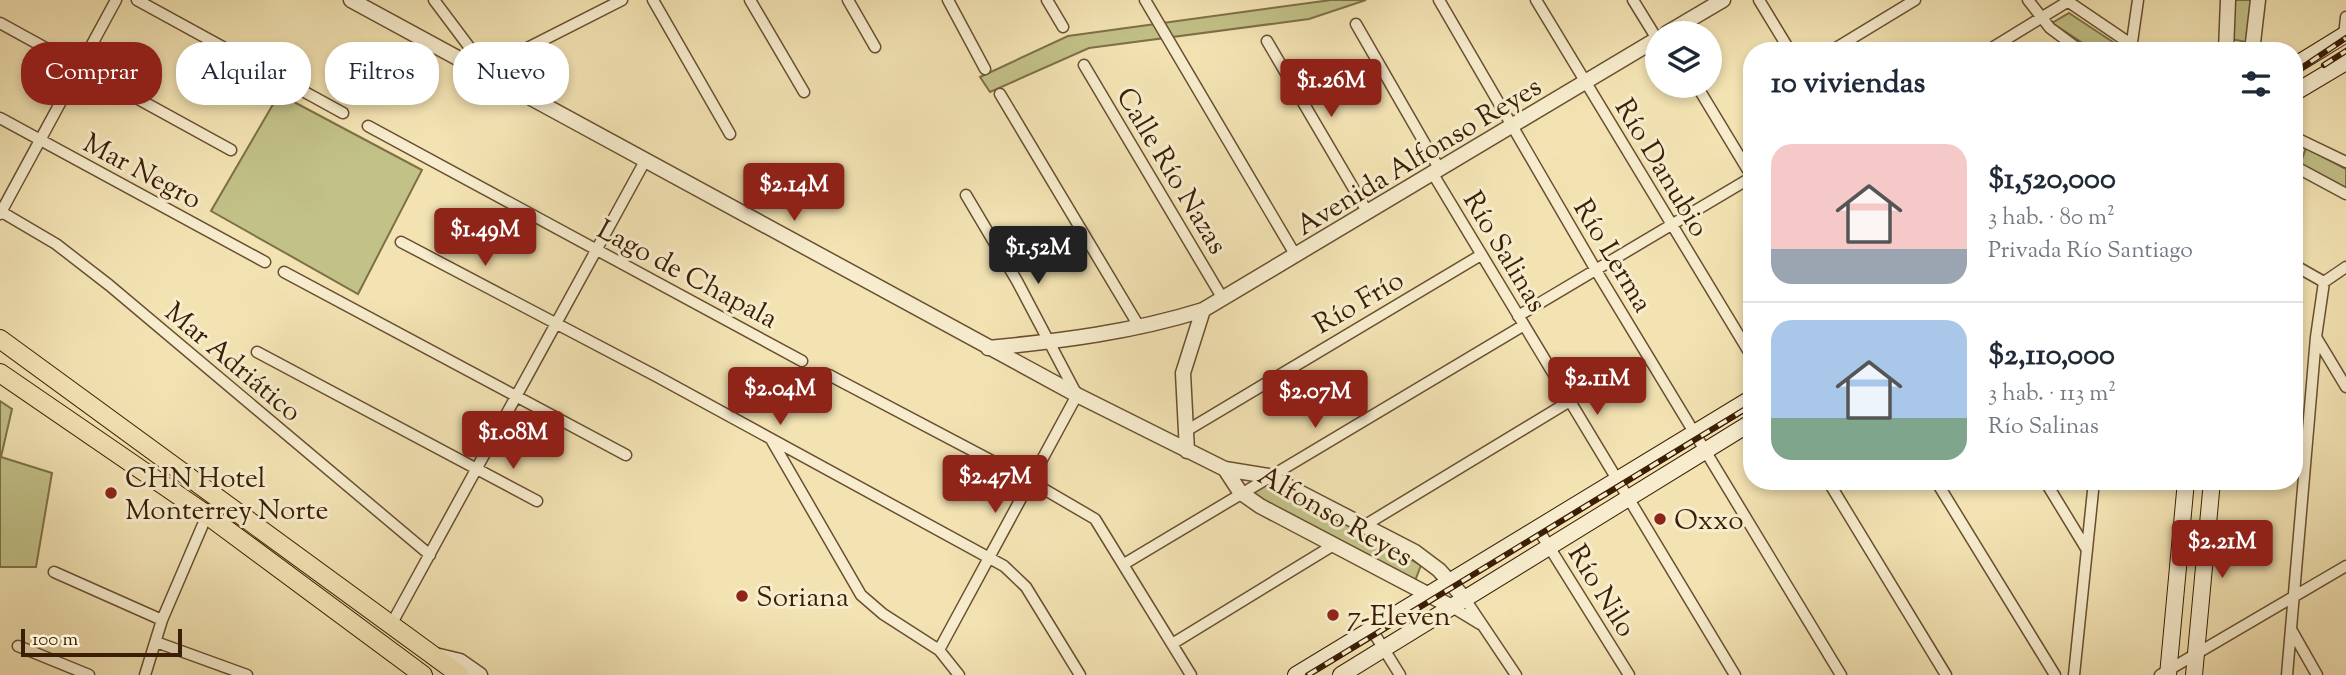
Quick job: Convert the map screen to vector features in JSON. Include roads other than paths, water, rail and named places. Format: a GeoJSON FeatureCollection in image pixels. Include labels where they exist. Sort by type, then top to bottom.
{"type":"FeatureCollection","features":[{"type":"Feature","properties":{"kind":"highway"},"geometry":{"type":"LineString","coordinates":[[0,339],[460,675]]}},
{"type":"Feature","properties":{"kind":"highway"},"geometry":{"type":"LineString","coordinates":[[0,373],[207,515],[423,675]]}},
{"type":"Feature","properties":{"kind":"main road"},"geometry":{"type":"LineString","coordinates":[[2303,61],[2345,35]]}},
{"type":"Feature","properties":{"kind":"main road"},"geometry":{"type":"LineString","coordinates":[[2303,88],[2346,62]]}},
{"type":"Feature","properties":{"kind":"main road"},"geometry":{"type":"LineString","coordinates":[[1296,675],[1743,404]]}},
{"type":"Feature","properties":{"kind":"main road"},"geometry":{"type":"LineString","coordinates":[[1341,675],[1743,427]]}},
{"type":"Feature","properties":{"kind":"main road"},"geometry":{"type":"LineString","coordinates":[[2165,673],[2185,490]]}},
{"type":"Feature","properties":{"kind":"main road"},"geometry":{"type":"LineString","coordinates":[[2194,675],[2211,490]]}},
{"type":"Feature","properties":{"kind":"street"},"geometry":{"type":"LineString","coordinates":[[93,42],[116,0]]}},
{"type":"Feature","properties":{"kind":"street"},"geometry":{"type":"LineString","coordinates":[[137,0],[343,113]]}},
{"type":"Feature","properties":{"kind":"street"},"geometry":{"type":"LineString","coordinates":[[351,0],[453,54]]}},
{"type":"Feature","properties":{"kind":"street"},"geometry":{"type":"LineString","coordinates":[[433,0],[465,42]]}},
{"type":"Feature","properties":{"kind":"street"},"geometry":{"type":"LineString","coordinates":[[544,42],[622,0]]}},
{"type":"Feature","properties":{"kind":"street"},"geometry":{"type":"LineString","coordinates":[[653,0],[730,134]]}},
{"type":"Feature","properties":{"kind":"street"},"geometry":{"type":"LineString","coordinates":[[751,0],[804,92]]}},
{"type":"Feature","properties":{"kind":"street"},"geometry":{"type":"LineString","coordinates":[[848,0],[875,47]]}},
{"type":"Feature","properties":{"kind":"street"},"geometry":{"type":"LineString","coordinates":[[948,0],[985,69]]}},
{"type":"Feature","properties":{"kind":"street"},"geometry":{"type":"LineString","coordinates":[[1047,0],[1063,27]]}},
{"type":"Feature","properties":{"kind":"street"},"geometry":{"type":"LineString","coordinates":[[1145,0],[1296,256]]}},
{"type":"Feature","properties":{"kind":"street","name":"Río Lerma"},"geometry":{"type":"LineString","coordinates":[[1439,0],[1597,272],[1841,675]]}},
{"type":"Feature","properties":{"kind":"street","name":"Río Danubio"},"geometry":{"type":"LineString","coordinates":[[1536,0],[1743,342]]}},
{"type":"Feature","properties":{"kind":"street"},"geometry":{"type":"LineString","coordinates":[[1633,0],[1646,21]]}},
{"type":"Feature","properties":{"kind":"street"},"geometry":{"type":"LineString","coordinates":[[1687,21],[1723,0]]}},
{"type":"Feature","properties":{"kind":"street"},"geometry":{"type":"LineString","coordinates":[[1759,0],[1785,42]]}},
{"type":"Feature","properties":{"kind":"street"},"geometry":{"type":"LineString","coordinates":[[1846,42],[1915,0]]}},
{"type":"Feature","properties":{"kind":"street"},"geometry":{"type":"LineString","coordinates":[[2028,0],[2040,19],[2069,42]]}},
{"type":"Feature","properties":{"kind":"street"},"geometry":{"type":"LineString","coordinates":[[2135,42],[2138,0]]}},
{"type":"Feature","properties":{"kind":"street"},"geometry":{"type":"LineString","coordinates":[[2226,42],[2228,0]]}},
{"type":"Feature","properties":{"kind":"street"},"geometry":{"type":"LineString","coordinates":[[2253,42],[2258,0]]}},
{"type":"Feature","properties":{"kind":"street"},"geometry":{"type":"LineString","coordinates":[[2002,42],[2066,1],[2125,42]]}},
{"type":"Feature","properties":{"kind":"street"},"geometry":{"type":"LineString","coordinates":[[2345,35],[2346,17]]}},
{"type":"Feature","properties":{"kind":"street"},"geometry":{"type":"LineString","coordinates":[[0,23],[35,42]]}},
{"type":"Feature","properties":{"kind":"street","name":"Río Salinas"},"geometry":{"type":"LineString","coordinates":[[1356,24],[1482,255],[1735,675]]}},
{"type":"Feature","properties":{"kind":"street"},"geometry":{"type":"LineString","coordinates":[[1267,41],[1368,213]]}},
{"type":"Feature","properties":{"kind":"street","name":"Avenida Alfonso Reyes"},"geometry":{"type":"LineString","coordinates":[[987,348],[1050,342],[1140,328],[1203,310],[1645,46]]}},
{"type":"Feature","properties":{"kind":"street","name":"Calle Río Nazas"},"geometry":{"type":"LineString","coordinates":[[1084,65],[1223,299]]}},
{"type":"Feature","properties":{"kind":"street"},"geometry":{"type":"LineString","coordinates":[[1000,94],[1140,328]]}},
{"type":"Feature","properties":{"kind":"street"},"geometry":{"type":"LineString","coordinates":[[1704,98],[1743,162]]}},
{"type":"Feature","properties":{"kind":"street"},"geometry":{"type":"LineString","coordinates":[[0,212],[59,105]]}},
{"type":"Feature","properties":{"kind":"street"},"geometry":{"type":"LineString","coordinates":[[149,105],[231,150]]}},
{"type":"Feature","properties":{"kind":"street"},"geometry":{"type":"LineString","coordinates":[[546,105],[987,348],[1225,469]]}},
{"type":"Feature","properties":{"kind":"street","name":"Mar Negro"},"geometry":{"type":"LineString","coordinates":[[0,118],[265,262]]}},
{"type":"Feature","properties":{"kind":"street","name":"Lago de Chapala"},"geometry":{"type":"LineString","coordinates":[[368,126],[802,361]]}},
{"type":"Feature","properties":{"kind":"street"},"geometry":{"type":"LineString","coordinates":[[2303,141],[2346,162]]}},
{"type":"Feature","properties":{"kind":"street"},"geometry":{"type":"LineString","coordinates":[[392,623],[594,249],[645,161]]}},
{"type":"Feature","properties":{"kind":"street"},"geometry":{"type":"LineString","coordinates":[[2303,171],[2346,194]]}},
{"type":"Feature","properties":{"kind":"street"},"geometry":{"type":"LineString","coordinates":[[1124,564],[1743,183]]}},
{"type":"Feature","properties":{"kind":"street"},"geometry":{"type":"LineString","coordinates":[[966,195],[1050,342],[1077,395]]}},
{"type":"Feature","properties":{"kind":"street","name":"Mar Adriático"},"geometry":{"type":"LineString","coordinates":[[0,212],[56,244],[101,278],[430,555]]}},
{"type":"Feature","properties":{"kind":"street"},"geometry":{"type":"LineString","coordinates":[[401,242],[1014,573],[1026,587],[1080,675]]}},
{"type":"Feature","properties":{"kind":"street","name":"Río Frío"},"geometry":{"type":"LineString","coordinates":[[1186,431],[1482,255]]}},
{"type":"Feature","properties":{"kind":"street"},"geometry":{"type":"LineString","coordinates":[[2287,675],[2316,337],[2324,282],[2346,267]]}},
{"type":"Feature","properties":{"kind":"street"},"geometry":{"type":"LineString","coordinates":[[2303,270],[2324,282]]}},
{"type":"Feature","properties":{"kind":"street"},"geometry":{"type":"LineString","coordinates":[[284,272],[626,455]]}},
{"type":"Feature","properties":{"kind":"street"},"geometry":{"type":"LineString","coordinates":[[1188,451],[1183,373],[1203,310]]}},
{"type":"Feature","properties":{"kind":"street"},"geometry":{"type":"LineString","coordinates":[[2316,337],[2346,387]]}},
{"type":"Feature","properties":{"kind":"street"},"geometry":{"type":"LineString","coordinates":[[257,352],[475,470],[537,500]]}},
{"type":"Feature","properties":{"kind":"street"},"geometry":{"type":"LineString","coordinates":[[828,375],[1030,481],[1095,519],[1191,675]]}},
{"type":"Feature","properties":{"kind":"street"},"geometry":{"type":"LineString","coordinates":[[939,650],[1077,395]]}},
{"type":"Feature","properties":{"kind":"street"},"geometry":{"type":"LineString","coordinates":[[1362,527],[1570,401]]}},
{"type":"Feature","properties":{"kind":"street"},"geometry":{"type":"LineString","coordinates":[[772,441],[861,595],[883,614],[939,650],[959,675]]}},
{"type":"Feature","properties":{"kind":"street","name":"Alfonso Reyes"},"geometry":{"type":"LineString","coordinates":[[1225,469],[1268,476],[1422,557],[1450,581],[1459,603]]}},
{"type":"Feature","properties":{"kind":"street","name":"Alfonso Reyes"},"geometry":{"type":"LineString","coordinates":[[1225,469],[1240,492],[1332,546],[1429,595],[1459,603]]}},
{"type":"Feature","properties":{"kind":"street"},"geometry":{"type":"LineString","coordinates":[[1833,490],[1946,675]]}},
{"type":"Feature","properties":{"kind":"street"},"geometry":{"type":"LineString","coordinates":[[1941,490],[2054,675]]}},
{"type":"Feature","properties":{"kind":"street"},"geometry":{"type":"LineString","coordinates":[[2051,490],[2087,550]]}},
{"type":"Feature","properties":{"kind":"street"},"geometry":{"type":"LineString","coordinates":[[2074,675],[2093,490]]}},
{"type":"Feature","properties":{"kind":"street"},"geometry":{"type":"LineString","coordinates":[[145,675],[162,620],[207,515]]}},
{"type":"Feature","properties":{"kind":"street","name":"Río Nilo"},"geometry":{"type":"LineString","coordinates":[[1538,529],[1629,675]]}},
{"type":"Feature","properties":{"kind":"street"},"geometry":{"type":"LineString","coordinates":[[1172,643],[1332,546]]}},
{"type":"Feature","properties":{"kind":"street"},"geometry":{"type":"LineString","coordinates":[[2165,673],[2346,566]]}},
{"type":"Feature","properties":{"kind":"street"},"geometry":{"type":"LineString","coordinates":[[54,572],[162,620]]}},
{"type":"Feature","properties":{"kind":"street"},"geometry":{"type":"LineString","coordinates":[[1459,603],[1486,628],[1516,675]]}},
{"type":"Feature","properties":{"kind":"street"},"geometry":{"type":"LineString","coordinates":[[1371,630],[1400,675]]}},
{"type":"Feature","properties":{"kind":"street"},"geometry":{"type":"LineString","coordinates":[[2292,631],[2317,675]]}},
{"type":"Feature","properties":{"kind":"street"},"geometry":{"type":"LineString","coordinates":[[156,642],[247,675]]}},
{"type":"Feature","properties":{"kind":"street"},"geometry":{"type":"LineString","coordinates":[[18,646],[89,675]]}},
{"type":"Feature","properties":{"kind":"street"},"geometry":{"type":"LineString","coordinates":[[435,655],[460,661],[480,675]]}},
{"type":"Feature","properties":{"kind":"railway"},"geometry":{"type":"LineString","coordinates":[[2303,67],[2346,38]]}},
{"type":"Feature","properties":{"kind":"railway"},"geometry":{"type":"LineString","coordinates":[[2324,65],[2346,51]]}},
{"type":"Feature","properties":{"kind":"railway"},"geometry":{"type":"LineString","coordinates":[[1308,675],[1743,410]]}},
{"type":"Feature","properties":{"kind":"place","name":"CHN Hotel Monterrey Norte"},"geometry":{"type":"Point","coordinates":[111,493]}},
{"type":"Feature","properties":{"kind":"place","name":"Oxxo"},"geometry":{"type":"Point","coordinates":[1660,519]}},
{"type":"Feature","properties":{"kind":"place","name":"Soriana"},"geometry":{"type":"Point","coordinates":[742,596]}},
{"type":"Feature","properties":{"kind":"place","name":"7-Eleven"},"geometry":{"type":"Point","coordinates":[1333,615]}}]}
